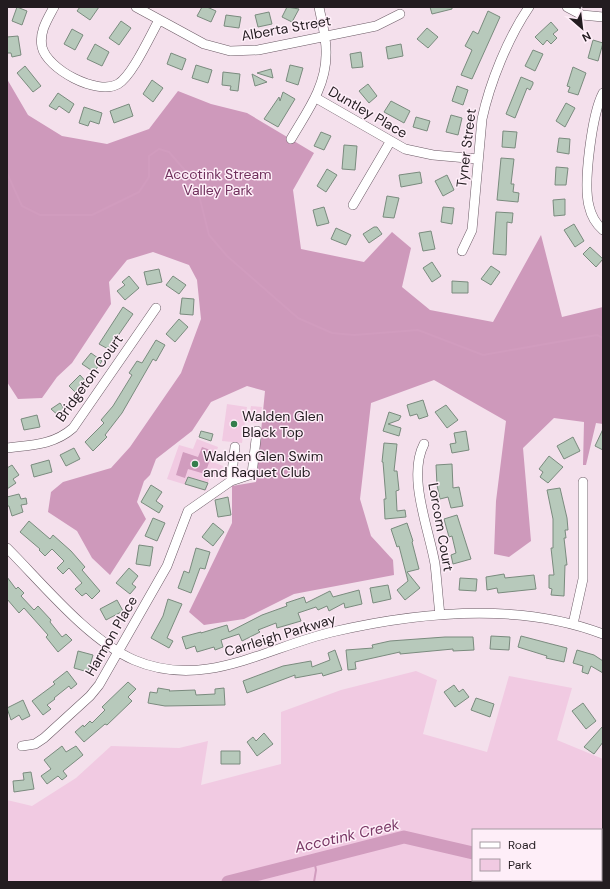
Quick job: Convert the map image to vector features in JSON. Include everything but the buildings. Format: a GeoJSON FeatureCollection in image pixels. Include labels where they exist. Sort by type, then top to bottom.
{"type":"FeatureCollection","features":[{"type":"Feature","properties":{"kind":"street"},"geometry":{"type":"LineString","coordinates":[[54,7],[42,32],[42,47],[46,58],[52,64],[82,82],[100,88],[118,84],[128,76],[160,20]]}},
{"type":"Feature","properties":{"kind":"street","name":"Alberta Street"},"geometry":{"type":"LineString","coordinates":[[136,7],[204,44],[230,51],[258,50],[376,26],[400,14]]}},
{"type":"Feature","properties":{"kind":"street"},"geometry":{"type":"LineString","coordinates":[[291,139],[316,98],[324,75],[326,62],[324,36],[318,7]]}},
{"type":"Feature","properties":{"kind":"street","name":"Tyner Street"},"geometry":{"type":"LineString","coordinates":[[462,252],[472,230],[482,119],[485,104],[516,30],[529,7]]}},
{"type":"Feature","properties":{"kind":"street"},"geometry":{"type":"LineString","coordinates":[[566,7],[582,15],[603,17]]}},
{"type":"Feature","properties":{"kind":"street"},"geometry":{"type":"LineString","coordinates":[[603,93],[594,116],[587,195],[591,213],[603,230]]}},
{"type":"Feature","properties":{"kind":"street","name":"Duntley Place"},"geometry":{"type":"LineString","coordinates":[[316,98],[404,149],[420,153],[478,159]]}},
{"type":"Feature","properties":{"kind":"street"},"geometry":{"type":"LineString","coordinates":[[353,205],[390,142]]}},
{"type":"Feature","properties":{"kind":"street","name":"Bridgeton Court"},"geometry":{"type":"LineString","coordinates":[[7,448],[51,442],[73,428],[156,308]]}},
{"type":"Feature","properties":{"kind":"street"},"geometry":{"type":"LineString","coordinates":[[235,447],[231,480],[252,474],[257,431]]}},
{"type":"Feature","properties":{"kind":"street","name":"Lorcom Court"},"geometry":{"type":"LineString","coordinates":[[424,444],[419,453],[417,468],[422,504],[434,562],[440,615]]}},
{"type":"Feature","properties":{"kind":"street","name":"Harmon Place"},"geometry":{"type":"LineString","coordinates":[[22,746],[35,744],[44,738],[90,696],[99,685],[167,566],[188,511],[231,480]]}},
{"type":"Feature","properties":{"kind":"street"},"geometry":{"type":"LineString","coordinates":[[574,624],[583,579],[583,482]]}},
{"type":"Feature","properties":{"kind":"street","name":"Carrleigh Parkway"},"geometry":{"type":"LineString","coordinates":[[7,548],[86,628],[118,652],[135,660],[160,668],[185,671],[207,670],[232,664],[333,632],[378,623],[440,615],[522,615],[574,624],[603,634]]}},
{"type":"Feature","properties":{"kind":"green space","name":"Accotink Stream Valley Park"},"geometry":{"type":"Polygon","coordinates":[[[7,79],[28,115],[62,136],[107,144],[149,129],[178,91],[211,104],[247,113],[314,153],[293,190],[301,249],[364,262],[392,232],[411,248],[402,287],[430,310],[493,322],[541,235],[562,317],[603,307],[603,424],[596,423],[586,465],[583,465],[584,422],[554,418],[523,448],[531,541],[509,557],[494,554],[496,501],[506,421],[434,380],[371,403],[360,499],[371,536],[393,560],[394,575],[294,594],[244,619],[204,625],[189,612],[232,523],[232,486],[256,482],[265,391],[247,386],[211,402],[192,431],[156,459],[150,475],[144,481],[137,502],[146,519],[110,575],[92,558],[77,531],[48,512],[51,492],[63,482],[111,468],[130,447],[181,373],[201,319],[197,280],[189,265],[153,252],[127,260],[109,282],[111,304],[72,363],[57,377],[42,398],[18,399],[7,382],[7,79]]]}},
{"type":"Feature","properties":{"kind":"green space","name":"Walden Glen Black Top"},"geometry":{"type":"Polygon","coordinates":[[[227,404],[247,407],[242,443],[222,441],[227,404]]]}},
{"type":"Feature","properties":{"kind":"green space"},"geometry":{"type":"Polygon","coordinates":[[[251,406],[262,407],[259,423],[248,422],[251,406]]]}},
{"type":"Feature","properties":{"kind":"green space","name":"Walden Glen Swim and Raquet Club"},"geometry":{"type":"Polygon","coordinates":[[[197,439],[218,447],[213,462],[223,466],[219,479],[210,476],[206,491],[167,479],[179,445],[193,449],[197,439]]]}},
{"type":"Feature","properties":{"kind":"green space"},"geometry":{"type":"Polygon","coordinates":[[[416,671],[437,680],[423,734],[487,752],[509,676],[572,688],[557,740],[603,759],[603,882],[7,882],[7,800],[32,806],[76,778],[111,746],[179,748],[208,741],[201,785],[281,764],[281,712],[341,690],[416,671]]]}},
{"type":"Feature","properties":{"kind":"shaded area"},"geometry":{"type":"Polygon","coordinates":[[[202,447],[213,451],[205,474],[188,469],[185,478],[176,475],[183,452],[198,457],[202,447]]]}},
{"type":"Feature","properties":{"kind":"waterway"},"geometry":{"type":"LineString","coordinates":[[7,173],[22,206],[40,215],[92,215],[139,192],[149,177],[149,156],[159,149],[169,152],[196,183],[209,235],[227,256],[298,318],[332,333],[354,335],[418,330],[483,355],[597,335],[603,338]]}},
{"type":"Feature","properties":{"kind":"waterway","name":"Accotink Creek"},"geometry":{"type":"LineString","coordinates":[[228,882],[404,837],[472,853]]}},
{"type":"Feature","properties":{"kind":"waterway"},"geometry":{"type":"LineString","coordinates":[[314,860],[316,870],[314,882]]}},
{"type":"Feature","properties":{"kind":"place","name":"Walden Glen Black Top"},"geometry":{"type":"Point","coordinates":[234,424]}},
{"type":"Feature","properties":{"kind":"place","name":"Walden Glen Swim and Raquet Club"},"geometry":{"type":"Point","coordinates":[195,464]}}]}
